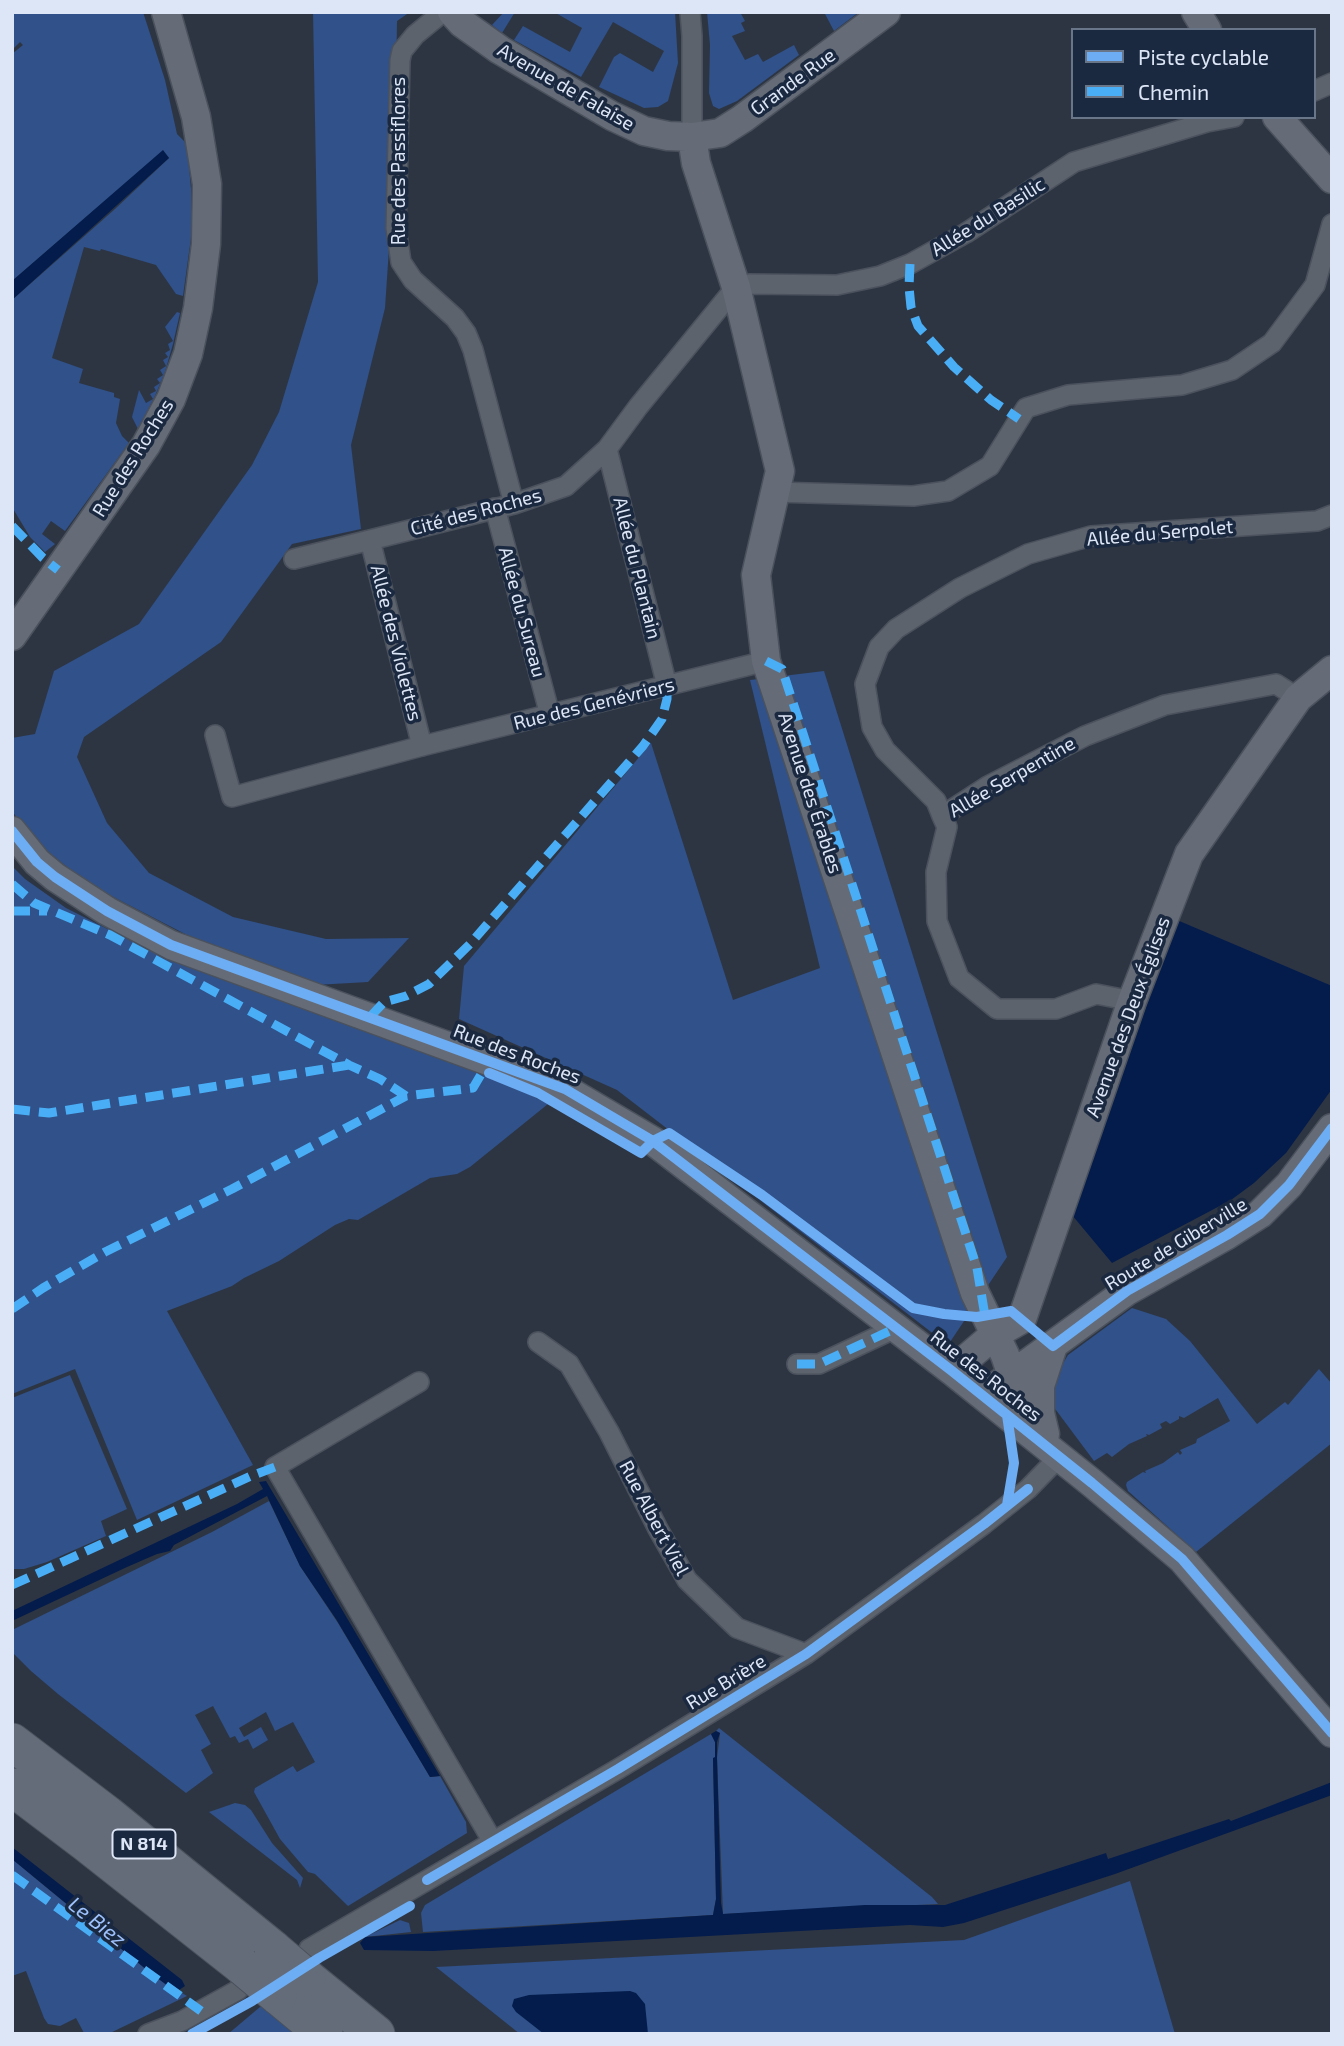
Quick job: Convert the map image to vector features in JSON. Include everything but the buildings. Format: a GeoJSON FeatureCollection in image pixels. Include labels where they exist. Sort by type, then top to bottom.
{"type":"FeatureCollection","features":[{"type":"Feature","properties":{"kind":"highway","name":"N 814"},"geometry":{"type":"LineString","coordinates":[[12,1742],[108,1815],[251,1968]]}},
{"type":"Feature","properties":{"kind":"highway","name":"N 814"},"geometry":{"type":"LineString","coordinates":[[12,1787],[251,1968],[298,1974],[376,2034]]}},
{"type":"Feature","properties":{"kind":"highway","name":"N 814"},"geometry":{"type":"LineString","coordinates":[[298,1974],[324,2034]]}},
{"type":"Feature","properties":{"kind":"street","name":"Rue des Roches"},"geometry":{"type":"LineString","coordinates":[[12,636],[146,445],[171,398],[188,354],[198,308],[206,244],[207,184],[196,117],[166,12]]}},
{"type":"Feature","properties":{"kind":"street","name":"Rue des Passiflores"},"geometry":{"type":"LineString","coordinates":[[443,12],[415,35],[402,51],[400,60],[396,228],[401,262],[413,280],[455,318],[466,334],[504,506]]}},
{"type":"Feature","properties":{"kind":"street","name":"Avenue de Falaise"},"geometry":{"type":"LineString","coordinates":[[452,12],[462,23],[500,50],[612,116],[643,131],[668,136],[692,136]]}},
{"type":"Feature","properties":{"kind":"street"},"geometry":{"type":"LineString","coordinates":[[690,12],[692,136]]}},
{"type":"Feature","properties":{"kind":"street","name":"Grande Rue"},"geometry":{"type":"LineString","coordinates":[[692,136],[720,133],[887,12]]}},
{"type":"Feature","properties":{"kind":"street"},"geometry":{"type":"LineString","coordinates":[[1196,12],[1206,28]]}},
{"type":"Feature","properties":{"kind":"street"},"geometry":{"type":"LineString","coordinates":[[1316,90],[1332,83]]}},
{"type":"Feature","properties":{"kind":"street","name":"Allée du Basilic"},"geometry":{"type":"LineString","coordinates":[[736,287],[837,285],[880,276],[909,264],[966,233],[1074,162],[1223,119]]}},
{"type":"Feature","properties":{"kind":"street"},"geometry":{"type":"LineString","coordinates":[[1279,119],[1326,166]]}},
{"type":"Feature","properties":{"kind":"street","name":"Avenue des Érables"},"geometry":{"type":"LineString","coordinates":[[692,136],[696,163],[736,287],[780,471],[756,575],[766,661],[975,1293],[1005,1355],[1032,1434]]}},
{"type":"Feature","properties":{"kind":"street"},"geometry":{"type":"LineString","coordinates":[[774,492],[913,496],[948,491],[990,466],[1026,408],[1068,395],[1182,385],[1232,370],[1272,343],[1315,285],[1332,224]]}},
{"type":"Feature","properties":{"kind":"street","name":"Cité des Roches"},"geometry":{"type":"LineString","coordinates":[[294,559],[504,506],[566,486],[607,449],[736,287]]}},
{"type":"Feature","properties":{"kind":"street","name":"Allée du Plantain"},"geometry":{"type":"LineString","coordinates":[[607,449],[667,686]]}},
{"type":"Feature","properties":{"kind":"street","name":"Allée du Sureau"},"geometry":{"type":"LineString","coordinates":[[504,506],[550,715]]}},
{"type":"Feature","properties":{"kind":"street","name":"Allée du Serpolet"},"geometry":{"type":"LineString","coordinates":[[942,816],[936,801],[885,750],[873,727],[865,684],[878,647],[896,629],[960,588],[1028,554],[1091,536],[1317,521],[1332,515]]}},
{"type":"Feature","properties":{"kind":"street","name":"Allée des Violettes"},"geometry":{"type":"LineString","coordinates":[[370,540],[422,746]]}},
{"type":"Feature","properties":{"kind":"street","name":"Rue des Genévriers"},"geometry":{"type":"LineString","coordinates":[[215,735],[232,797],[422,746],[766,661]]}},
{"type":"Feature","properties":{"kind":"street","name":"Avenue des Deux Églises"},"geometry":{"type":"LineString","coordinates":[[952,1371],[994,1335],[1023,1319],[1132,1001],[1189,853],[1298,698],[1332,670]]}},
{"type":"Feature","properties":{"kind":"street","name":"Allée Serpentine"},"geometry":{"type":"LineString","coordinates":[[1132,1001],[1096,994],[1056,1009],[997,1009],[959,978],[937,922],[936,872],[947,827],[942,816],[988,786],[1085,736],[1165,705],[1276,684],[1298,698]]}},
{"type":"Feature","properties":{"kind":"street","name":"Rue des Roches"},"geometry":{"type":"LineString","coordinates":[[12,831],[37,862],[55,877],[107,911],[171,945],[565,1089],[653,1141],[1032,1434],[1182,1559],[1332,1733]]}},
{"type":"Feature","properties":{"kind":"street","name":"Route de Giberville"},"geometry":{"type":"LineString","coordinates":[[982,1395],[1126,1292],[1260,1213],[1289,1185],[1332,1128]]}},
{"type":"Feature","properties":{"kind":"street"},"geometry":{"type":"LineString","coordinates":[[797,1364],[819,1364],[896,1328]]}},
{"type":"Feature","properties":{"kind":"street","name":"Rue Albert Viel"},"geometry":{"type":"LineString","coordinates":[[538,1342],[569,1364],[609,1432],[658,1530],[687,1580],[737,1628],[806,1654]]}},
{"type":"Feature","properties":{"kind":"street"},"geometry":{"type":"LineString","coordinates":[[1053,1346],[1040,1386],[1040,1413],[1042,1427],[1056,1454]]}},
{"type":"Feature","properties":{"kind":"street"},"geometry":{"type":"LineString","coordinates":[[419,1382],[275,1466],[493,1842]]}},
{"type":"Feature","properties":{"kind":"street","name":"Rue Brière"},"geometry":{"type":"LineString","coordinates":[[298,1974],[493,1842],[806,1654],[1028,1489],[1056,1454]]}},
{"type":"Feature","properties":{"kind":"street"},"geometry":{"type":"LineString","coordinates":[[148,2034],[182,2021],[251,1968]]}},
{"type":"Feature","properties":{"kind":"shaded area"},"geometry":{"type":"Polygon","coordinates":[[[12,12],[143,12],[165,80],[177,134],[187,144],[191,189],[191,238],[183,296],[176,294],[156,265],[101,249],[100,251],[84,247],[52,358],[83,369],[79,383],[114,393],[114,397],[120,399],[116,423],[129,443],[65,531],[51,521],[42,534],[55,544],[45,552],[30,537],[12,507],[12,300],[169,158],[163,151],[12,281],[12,54],[23,45],[20,42],[12,50],[12,12]]]}},
{"type":"Feature","properties":{"kind":"shaded area"},"geometry":{"type":"Polygon","coordinates":[[[313,12],[410,12],[397,21],[395,159],[385,308],[351,445],[361,529],[292,544],[221,642],[84,737],[77,757],[107,823],[149,873],[233,917],[326,939],[409,938],[368,982],[315,985],[187,935],[90,885],[33,840],[12,811],[12,738],[35,734],[54,671],[139,624],[252,465],[279,412],[318,282],[313,12]]]}},
{"type":"Feature","properties":{"kind":"shaded area"},"geometry":{"type":"Polygon","coordinates":[[[504,12],[515,12],[502,33],[492,25],[504,12]]]}},
{"type":"Feature","properties":{"kind":"shaded area"},"geometry":{"type":"Polygon","coordinates":[[[554,12],[675,12],[678,63],[668,101],[658,107],[644,108],[599,87],[614,57],[620,53],[653,72],[664,51],[613,22],[581,77],[514,40],[523,26],[570,52],[582,28],[554,12]]]}},
{"type":"Feature","properties":{"kind":"shaded area"},"geometry":{"type":"Polygon","coordinates":[[[707,12],[740,12],[745,21],[741,23],[745,31],[732,36],[745,60],[758,54],[763,62],[794,45],[799,55],[737,101],[719,109],[713,106],[709,93],[710,45],[707,12]]]}},
{"type":"Feature","properties":{"kind":"shaded area"},"geometry":{"type":"Polygon","coordinates":[[[824,12],[859,12],[834,31],[824,12]]]}},
{"type":"Feature","properties":{"kind":"shaded area"},"geometry":{"type":"Polygon","coordinates":[[[177,312],[180,313],[173,344],[165,372],[155,396],[138,429],[132,417],[139,390],[146,403],[153,399],[150,394],[156,391],[154,387],[160,383],[157,379],[163,375],[160,370],[166,366],[163,360],[168,357],[165,353],[170,350],[168,344],[173,341],[165,327],[177,312]]]}},
{"type":"Feature","properties":{"kind":"shaded area"},"geometry":{"type":"Polygon","coordinates":[[[824,671],[1007,1257],[948,1345],[617,1090],[459,1019],[464,966],[651,743],[733,1000],[820,968],[750,680],[824,671]]]}},
{"type":"Feature","properties":{"kind":"shaded area"},"geometry":{"type":"Polygon","coordinates":[[[12,866],[25,879],[66,908],[151,951],[207,974],[448,1060],[507,1083],[548,1104],[470,1167],[457,1174],[430,1178],[358,1220],[349,1219],[335,1225],[279,1261],[232,1286],[167,1311],[253,1465],[137,1520],[75,1369],[12,1394],[12,866]]]}},
{"type":"Feature","properties":{"kind":"shaded area"},"geometry":{"type":"Polygon","coordinates":[[[1132,1308],[1166,1319],[1190,1341],[1257,1424],[1285,1402],[1288,1405],[1319,1369],[1332,1384],[1332,1443],[1196,1552],[1128,1491],[1126,1485],[1178,1452],[1180,1455],[1180,1450],[1230,1421],[1218,1398],[1184,1418],[1179,1416],[1179,1419],[1170,1424],[1166,1421],[1160,1424],[1162,1428],[1146,1434],[1147,1436],[1129,1444],[1112,1457],[1107,1453],[1094,1461],[1050,1402],[1053,1380],[1068,1355],[1132,1308]]]}},
{"type":"Feature","properties":{"kind":"shaded area"},"geometry":{"type":"Polygon","coordinates":[[[70,1375],[127,1509],[101,1521],[106,1536],[47,1562],[24,1569],[12,1569],[12,1398],[70,1375]]]}},
{"type":"Feature","properties":{"kind":"shaded area"},"geometry":{"type":"Polygon","coordinates":[[[269,1501],[300,1566],[338,1623],[430,1777],[440,1776],[466,1822],[467,1833],[348,1906],[315,1874],[308,1872],[280,1839],[254,1792],[255,1788],[293,1766],[297,1772],[315,1762],[293,1722],[275,1731],[266,1712],[239,1728],[244,1737],[261,1727],[268,1740],[253,1749],[248,1739],[239,1743],[235,1736],[230,1738],[213,1706],[195,1715],[211,1744],[201,1750],[213,1773],[186,1793],[58,1694],[12,1652],[12,1630],[212,1532],[269,1501]]]}},
{"type":"Feature","properties":{"kind":"shaded area"},"geometry":{"type":"Polygon","coordinates":[[[719,1728],[938,1904],[723,1914],[717,1758],[720,1733],[716,1731],[719,1728]]]}},
{"type":"Feature","properties":{"kind":"shaded area"},"geometry":{"type":"Polygon","coordinates":[[[711,1734],[715,1742],[713,1758],[716,1899],[713,1915],[423,1932],[421,1913],[425,1905],[711,1734]]]}},
{"type":"Feature","properties":{"kind":"shaded area"},"geometry":{"type":"Polygon","coordinates":[[[235,1803],[245,1805],[251,1810],[272,1843],[303,1878],[300,1888],[297,1880],[209,1812],[235,1803]]]}},
{"type":"Feature","properties":{"kind":"shaded area"},"geometry":{"type":"Polygon","coordinates":[[[12,1859],[153,1975],[187,1996],[108,2034],[84,2033],[76,2018],[60,2026],[48,2024],[26,1971],[12,1976],[12,1859]]]}},
{"type":"Feature","properties":{"kind":"shaded area"},"geometry":{"type":"Polygon","coordinates":[[[1130,1881],[1175,2034],[520,2034],[436,1967],[964,1940],[1130,1881]]]}},
{"type":"Feature","properties":{"kind":"shaded area"},"geometry":{"type":"Polygon","coordinates":[[[400,1920],[409,1923],[411,1932],[365,1937],[400,1920]]]}},
{"type":"Feature","properties":{"kind":"shaded area"},"geometry":{"type":"Polygon","coordinates":[[[268,2002],[305,2034],[228,2034],[260,2007],[268,2002]]]}},
{"type":"Feature","properties":{"kind":"water"},"geometry":{"type":"Polygon","coordinates":[[[163,150],[169,158],[12,300],[12,281],[163,150]]]}},
{"type":"Feature","properties":{"kind":"water"},"geometry":{"type":"Polygon","coordinates":[[[1177,920],[1332,986],[1332,1089],[1286,1153],[1254,1183],[1231,1200],[1112,1263],[1072,1215],[1177,920]]]}},
{"type":"Feature","properties":{"kind":"water"},"geometry":{"type":"Polygon","coordinates":[[[266,1481],[440,1776],[430,1777],[336,1619],[300,1566],[267,1496],[174,1545],[170,1551],[127,1567],[12,1621],[12,1611],[237,1504],[263,1489],[259,1482],[266,1481]]]}},
{"type":"Feature","properties":{"kind":"water"},"geometry":{"type":"Polygon","coordinates":[[[716,1731],[720,1733],[717,1758],[723,1914],[865,1905],[945,1905],[1106,1853],[1108,1859],[1229,1819],[1231,1821],[1332,1782],[1332,1795],[1115,1874],[964,1923],[943,1927],[910,1925],[433,1951],[364,1950],[360,1943],[365,1937],[713,1915],[716,1899],[713,1758],[715,1742],[711,1734],[716,1731]]]}},
{"type":"Feature","properties":{"kind":"water","name":"Le Biez"},"geometry":{"type":"Polygon","coordinates":[[[12,1847],[182,1980],[185,1986],[179,1990],[153,1975],[12,1859],[12,1847]]]}},
{"type":"Feature","properties":{"kind":"water"},"geometry":{"type":"Polygon","coordinates":[[[630,1991],[636,1993],[645,2004],[648,2034],[544,2034],[512,2006],[514,1999],[529,1995],[630,1991]]]}},
{"type":"Feature","properties":{"kind":"marked path"},"geometry":{"type":"LineString","coordinates":[[910,264],[911,307],[918,326],[954,367],[991,400],[1019,419]]}},
{"type":"Feature","properties":{"kind":"marked path"},"geometry":{"type":"LineString","coordinates":[[12,526],[58,570]]}},
{"type":"Feature","properties":{"kind":"marked path"},"geometry":{"type":"LineString","coordinates":[[766,661],[782,669],[977,1268],[985,1316]]}},
{"type":"Feature","properties":{"kind":"marked path"},"geometry":{"type":"LineString","coordinates":[[370,1017],[384,1002],[406,996],[429,984],[470,944],[643,746],[662,719],[667,686]]}},
{"type":"Feature","properties":{"kind":"marked path"},"geometry":{"type":"LineString","coordinates":[[12,884],[34,903],[110,935],[349,1065],[380,1079],[406,1096],[473,1088],[483,1071]]}},
{"type":"Feature","properties":{"kind":"marked path"},"geometry":{"type":"LineString","coordinates":[[12,911],[47,911]]}},
{"type":"Feature","properties":{"kind":"marked path"},"geometry":{"type":"LineString","coordinates":[[12,1109],[49,1113],[349,1065]]}},
{"type":"Feature","properties":{"kind":"marked path"},"geometry":{"type":"LineString","coordinates":[[12,1309],[105,1252],[232,1189],[406,1096]]}},
{"type":"Feature","properties":{"kind":"marked path"},"geometry":{"type":"LineString","coordinates":[[797,1364],[819,1364],[896,1328]]}},
{"type":"Feature","properties":{"kind":"marked path"},"geometry":{"type":"LineString","coordinates":[[12,1585],[275,1467]]}},
{"type":"Feature","properties":{"kind":"marked path"},"geometry":{"type":"LineString","coordinates":[[12,1875],[201,2011]]}},
{"type":"Feature","properties":{"kind":"cycle path"},"geometry":{"type":"LineString","coordinates":[[12,831],[37,862],[55,877],[107,911],[171,945],[565,1089],[653,1141],[952,1371],[1182,1559],[1332,1733]]}},
{"type":"Feature","properties":{"kind":"cycle path"},"geometry":{"type":"LineString","coordinates":[[489,1073],[538,1093],[641,1153],[653,1141],[669,1133],[762,1195],[913,1308],[977,1317],[1011,1311],[1053,1346],[1127,1291],[1260,1214],[1289,1185],[1332,1128]]}},
{"type":"Feature","properties":{"kind":"cycle path"},"geometry":{"type":"LineString","coordinates":[[1007,1415],[1014,1463],[1007,1505]]}},
{"type":"Feature","properties":{"kind":"cycle path"},"geometry":{"type":"LineString","coordinates":[[427,1880],[618,1769],[806,1654],[1028,1489]]}},
{"type":"Feature","properties":{"kind":"cycle path"},"geometry":{"type":"LineString","coordinates":[[192,2034],[410,1906]]}}]}
